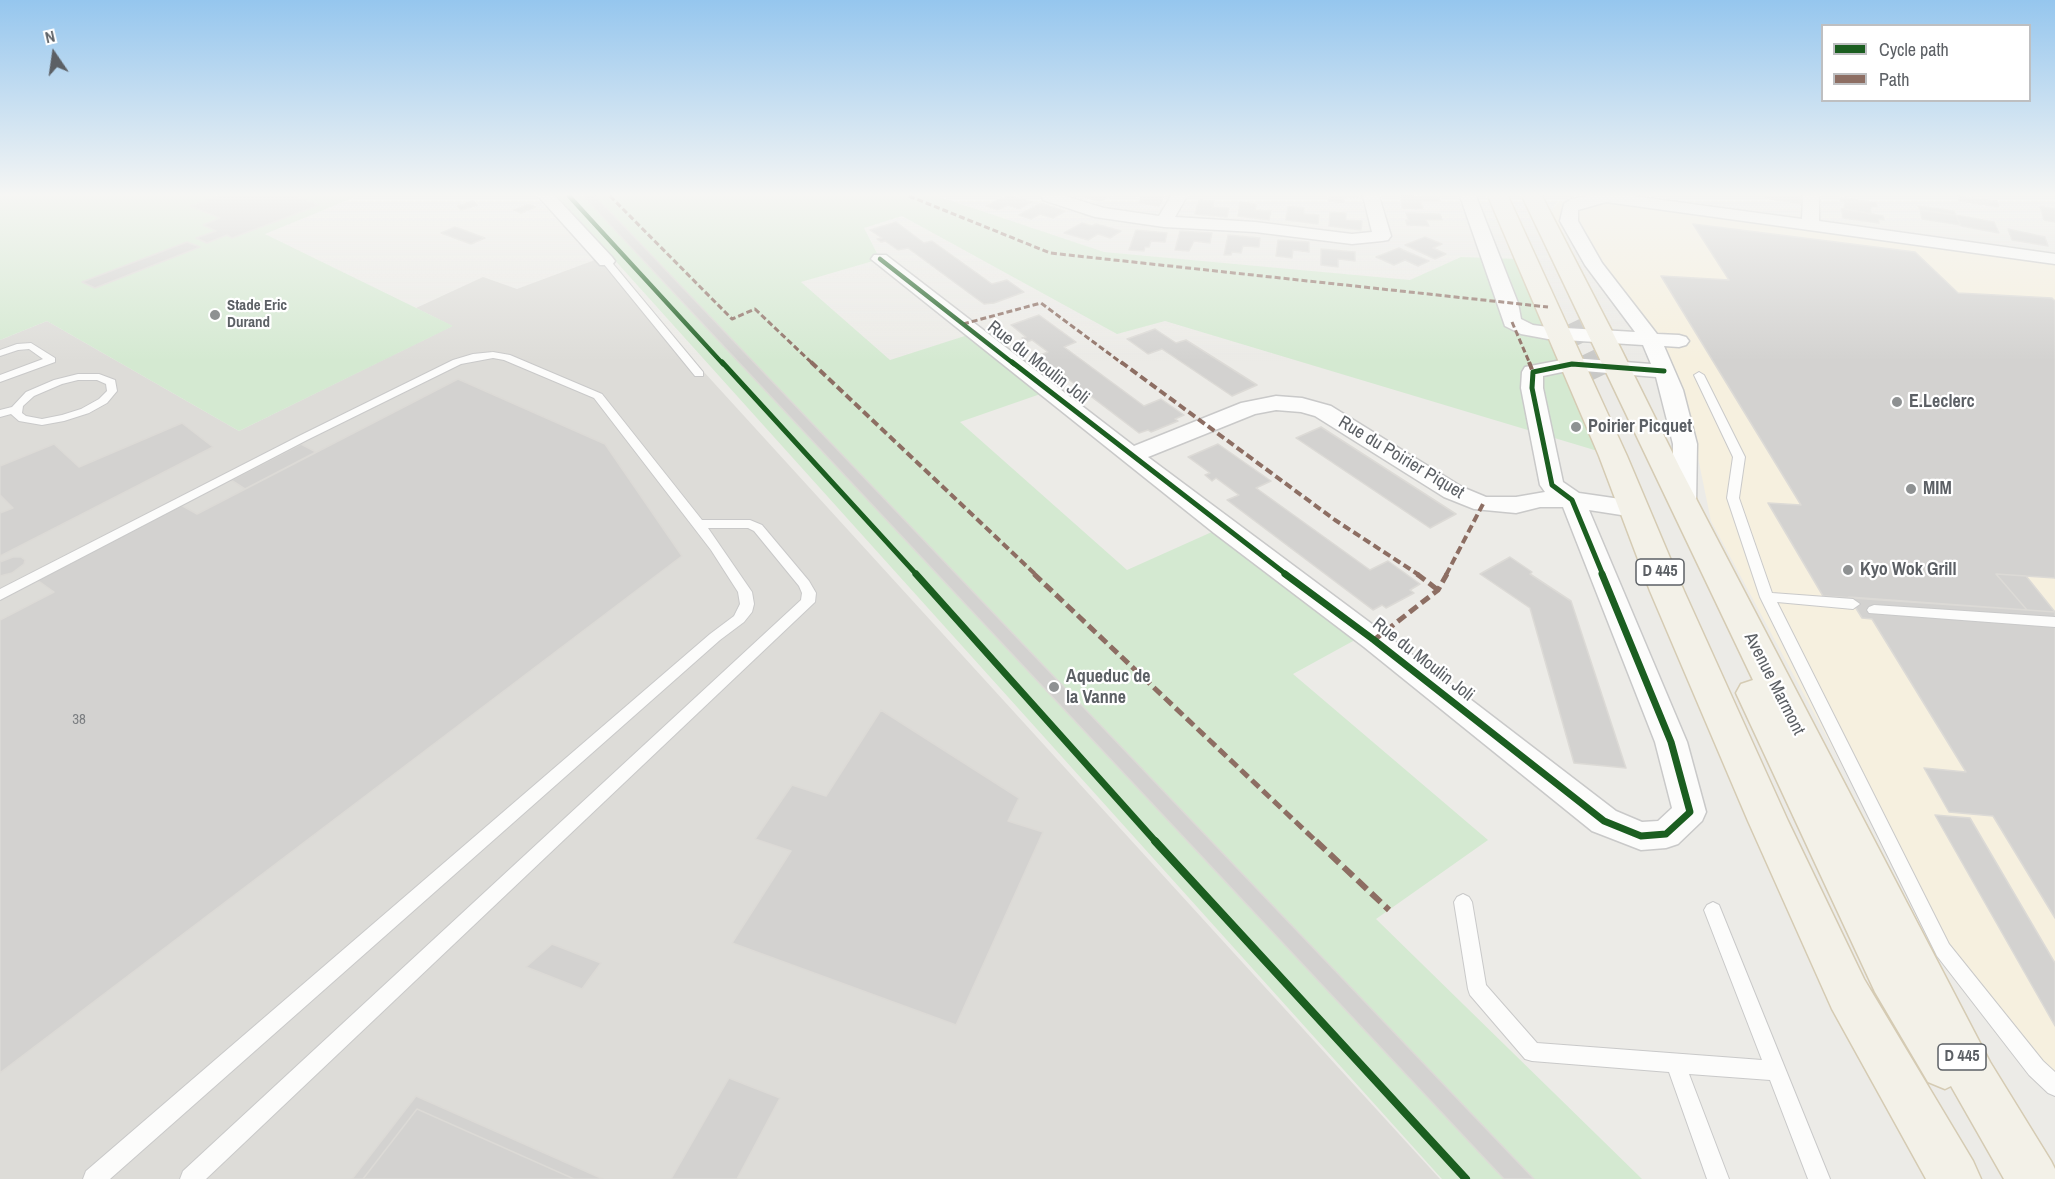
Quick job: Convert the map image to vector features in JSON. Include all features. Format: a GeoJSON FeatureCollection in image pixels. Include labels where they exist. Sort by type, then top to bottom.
{"type":"FeatureCollection","features":[{"type":"Feature","properties":{"kind":"main road","name":"Avenue Marmont"},"geometry":{"type":"LineString","coordinates":[[1531,251],[1579,330]]}},
{"type":"Feature","properties":{"kind":"main road","name":"Avenue Marmont"},"geometry":{"type":"LineString","coordinates":[[1540,251],[1891,977],[1924,1033],[1962,1090],[2029,1174]]}},
{"type":"Feature","properties":{"kind":"main road","name":"Avenue Marmont"},"geometry":{"type":"LineString","coordinates":[[1545,251],[1777,790],[1802,842],[1920,1122]]}},
{"type":"Feature","properties":{"kind":"main road","name":"Avenue Marmont"},"geometry":{"type":"LineString","coordinates":[[1551,251],[1579,330]]}},
{"type":"Feature","properties":{"kind":"main road","name":"Avenue Marmont"},"geometry":{"type":"LineString","coordinates":[[1598,372],[1684,506],[1749,618],[1973,1079],[2029,1174]]}},
{"type":"Feature","properties":{"kind":"main road","name":"Avenue Marmont"},"geometry":{"type":"LineString","coordinates":[[1598,372],[1634,509],[1768,821],[1839,975],[1920,1122],[1955,1179]]}},
{"type":"Feature","properties":{"kind":"street"},"geometry":{"type":"LineString","coordinates":[[597,251],[606,261]]}},
{"type":"Feature","properties":{"kind":"street"},"geometry":{"type":"LineString","coordinates":[[1489,251],[1508,303],[1512,322],[1528,330],[1579,330],[1679,341]]}},
{"type":"Feature","properties":{"kind":"street"},"geometry":{"type":"LineString","coordinates":[[1586,251],[1594,265],[1651,339],[1672,390],[1685,444],[1684,506]]}},
{"type":"Feature","properties":{"kind":"street"},"geometry":{"type":"LineString","coordinates":[[1997,251],[2055,259]]}},
{"type":"Feature","properties":{"kind":"street","name":"Rue du Moulin Joli"},"geometry":{"type":"LineString","coordinates":[[880,259],[1223,527],[1374,640],[1604,822],[1641,836],[1666,834],[1690,812],[1671,742],[1572,500]]}},
{"type":"Feature","properties":{"kind":"street"},"geometry":{"type":"LineString","coordinates":[[1572,500],[1552,485],[1532,388],[1533,372],[1664,371]]}},
{"type":"Feature","properties":{"kind":"street","name":"Rue du Poirier Piquet"},"geometry":{"type":"LineString","coordinates":[[1133,455],[1249,408],[1276,403],[1302,405],[1323,411],[1453,492],[1483,504],[1516,505],[1540,499],[1572,500],[1634,509]]}},
{"type":"Feature","properties":{"kind":"lane"},"geometry":{"type":"LineString","coordinates":[[606,261],[699,374]]}},
{"type":"Feature","properties":{"kind":"lane"},"geometry":{"type":"LineString","coordinates":[[0,353],[17,347],[31,346],[51,360],[0,379]]}},
{"type":"Feature","properties":{"kind":"lane"},"geometry":{"type":"LineString","coordinates":[[0,595],[313,433],[458,362],[484,355],[506,357],[598,396],[698,524],[745,592],[747,604],[745,612],[739,619],[706,645],[94,1179]]}},
{"type":"Feature","properties":{"kind":"lane"},"geometry":{"type":"LineString","coordinates":[[1699,375],[1739,458],[1733,498],[1744,535],[1749,618],[1943,950],[2036,1068],[2055,1086]]}},
{"type":"Feature","properties":{"kind":"lane"},"geometry":{"type":"LineString","coordinates":[[0,414],[17,409],[18,405],[30,394],[58,382],[78,377],[99,377],[111,382],[112,391],[103,401],[85,411],[63,418],[42,422],[23,419],[16,414],[17,409]]}},
{"type":"Feature","properties":{"kind":"lane"},"geometry":{"type":"LineString","coordinates":[[191,1179],[808,602],[808,593],[804,584],[758,528],[750,524],[698,524]]}},
{"type":"Feature","properties":{"kind":"lane"},"geometry":{"type":"LineString","coordinates":[[1749,618],[1853,604]]}},
{"type":"Feature","properties":{"kind":"lane"},"geometry":{"type":"LineString","coordinates":[[1874,610],[2055,622]]}},
{"type":"Feature","properties":{"kind":"lane"},"geometry":{"type":"LineString","coordinates":[[1462,902],[1477,989],[1532,1052],[1776,1071]]}},
{"type":"Feature","properties":{"kind":"lane"},"geometry":{"type":"LineString","coordinates":[[1713,910],[1819,1179]]}},
{"type":"Feature","properties":{"kind":"lane"},"geometry":{"type":"LineString","coordinates":[[1676,1063],[1718,1179]]}},
{"type":"Feature","properties":{"kind":"shaded area"},"geometry":{"type":"Polygon","coordinates":[[[1581,251],[2020,251],[2055,256],[2055,1093],[1949,965],[1711,521],[1689,414],[1638,314],[1581,251]]]}},
{"type":"Feature","properties":{"kind":"shaded area"},"geometry":{"type":"Polygon","coordinates":[[[600,258],[1440,1179],[0,1179],[0,340],[47,321],[239,431],[452,326],[416,308],[483,277],[517,289],[600,258]]]}},
{"type":"Feature","properties":{"kind":"green space","name":"Stade Eric Durand"},"geometry":{"type":"Polygon","coordinates":[[[0,251],[300,251],[453,326],[239,431],[47,321],[0,340],[0,251]]]}},
{"type":"Feature","properties":{"kind":"green space"},"geometry":{"type":"Polygon","coordinates":[[[607,251],[876,251],[880,259],[801,282],[890,360],[974,333],[1049,391],[960,422],[1127,570],[1223,527],[1364,635],[1293,674],[1488,840],[1376,919],[1642,1179],[1442,1179],[607,251]]]}},
{"type":"Feature","properties":{"kind":"green space"},"geometry":{"type":"Polygon","coordinates":[[[966,251],[1101,251],[1410,280],[1461,257],[1519,259],[1601,452],[1165,321],[1117,334],[966,251]]]}},
{"type":"Feature","properties":{"kind":"building"},"geometry":{"type":"Polygon","coordinates":[[[163,251],[190,251],[95,288],[82,282],[163,251]]]}},
{"type":"Feature","properties":{"kind":"building","name":"Aqueduc de la Vanne"},"geometry":{"type":"Polygon","coordinates":[[[635,251],[648,251],[1534,1179],[1504,1179],[635,251]]]}},
{"type":"Feature","properties":{"kind":"building"},"geometry":{"type":"Polygon","coordinates":[[[912,251],[946,251],[992,284],[1007,280],[1024,292],[994,303],[984,304],[912,251]]]}},
{"type":"Feature","properties":{"kind":"building"},"geometry":{"type":"Polygon","coordinates":[[[1225,251],[1242,251],[1241,253],[1232,252],[1231,255],[1224,255],[1225,251]]]}},
{"type":"Feature","properties":{"kind":"building"},"geometry":{"type":"Polygon","coordinates":[[[1277,251],[1293,251],[1292,258],[1276,256],[1277,251]]]}},
{"type":"Feature","properties":{"kind":"building"},"geometry":{"type":"Polygon","coordinates":[[[1321,251],[1355,252],[1355,261],[1338,259],[1338,267],[1321,265],[1321,251]]]}},
{"type":"Feature","properties":{"kind":"building"},"geometry":{"type":"Polygon","coordinates":[[[1391,251],[1406,251],[1429,261],[1418,266],[1405,260],[1394,265],[1376,257],[1391,251]]]}},
{"type":"Feature","properties":{"kind":"building"},"geometry":{"type":"Polygon","coordinates":[[[1418,251],[1440,251],[1446,254],[1435,259],[1418,251]]]}},
{"type":"Feature","properties":{"kind":"building","name":"E.Leclerc"},"geometry":{"type":"Polygon","coordinates":[[[1710,251],[1907,251],[1915,252],[1958,293],[2052,298],[2055,301],[2055,578],[1996,574],[2027,610],[1823,596],[1768,503],[1801,505],[1661,276],[1729,280],[1710,251]]]}},
{"type":"Feature","properties":{"kind":"building"},"geometry":{"type":"Polygon","coordinates":[[[1039,315],[1076,342],[1064,347],[1144,406],[1161,399],[1184,415],[1175,419],[1178,421],[1151,432],[1148,430],[1139,433],[1038,356],[1048,352],[1032,340],[1027,342],[1022,338],[1026,337],[1011,325],[1039,315]]]}},
{"type":"Feature","properties":{"kind":"building"},"geometry":{"type":"Polygon","coordinates":[[[1155,329],[1176,343],[1186,340],[1257,385],[1232,396],[1162,349],[1148,354],[1127,339],[1155,329]]]}},
{"type":"Feature","properties":{"kind":"building"},"geometry":{"type":"Polygon","coordinates":[[[458,379],[605,444],[682,556],[0,1073],[0,620],[54,592],[37,580],[181,505],[197,514],[458,379]]]}},
{"type":"Feature","properties":{"kind":"building"},"geometry":{"type":"Polygon","coordinates":[[[182,423],[213,447],[0,556],[0,513],[13,508],[0,495],[0,466],[54,444],[79,467],[182,423]]]}},
{"type":"Feature","properties":{"kind":"building"},"geometry":{"type":"Polygon","coordinates":[[[1321,427],[1456,514],[1430,528],[1296,438],[1321,427]]]}},
{"type":"Feature","properties":{"kind":"building"},"geometry":{"type":"Polygon","coordinates":[[[301,444],[316,452],[245,489],[231,480],[301,444]]]}},
{"type":"Feature","properties":{"kind":"building"},"geometry":{"type":"Polygon","coordinates":[[[1218,444],[1271,481],[1256,488],[1370,570],[1388,561],[1420,584],[1410,590],[1414,593],[1386,608],[1382,605],[1373,610],[1227,500],[1239,495],[1216,478],[1212,481],[1205,475],[1210,473],[1188,457],[1218,444]]]}},
{"type":"Feature","properties":{"kind":"building"},"geometry":{"type":"Polygon","coordinates":[[[13,557],[21,557],[25,560],[24,564],[12,573],[0,576],[0,562],[13,557]]]}},
{"type":"Feature","properties":{"kind":"building"},"geometry":{"type":"Polygon","coordinates":[[[1510,557],[1532,572],[1530,574],[1571,601],[1626,768],[1574,763],[1530,608],[1480,574],[1510,557]]]}},
{"type":"Feature","properties":{"kind":"building"},"geometry":{"type":"Polygon","coordinates":[[[1996,574],[2026,576],[2055,612],[2027,610],[1996,574]]]}},
{"type":"Feature","properties":{"kind":"building"},"geometry":{"type":"Polygon","coordinates":[[[1849,597],[2055,612],[2055,918],[1993,816],[1949,812],[1924,768],[1966,772],[1872,619],[1862,618],[1849,597]]]}},
{"type":"Feature","properties":{"kind":"building"},"geometry":{"type":"Polygon","coordinates":[[[881,710],[1019,798],[1008,821],[1043,832],[956,1025],[732,943],[791,851],[755,839],[792,785],[826,796],[881,710]]]}},
{"type":"Feature","properties":{"kind":"building"},"geometry":{"type":"Polygon","coordinates":[[[1935,815],[1970,818],[2055,963],[2055,1026],[1935,815]]]}},
{"type":"Feature","properties":{"kind":"building"},"geometry":{"type":"Polygon","coordinates":[[[552,944],[601,963],[582,989],[526,967],[552,944]]]}},
{"type":"Feature","properties":{"kind":"building"},"geometry":{"type":"Polygon","coordinates":[[[729,1078],[780,1098],[737,1179],[671,1179],[729,1078]]]}},
{"type":"Feature","properties":{"kind":"building"},"geometry":{"type":"Polygon","coordinates":[[[416,1096],[603,1179],[574,1179],[417,1109],[363,1179],[352,1179],[416,1096]]]}},
{"type":"Feature","properties":{"kind":"building"},"geometry":{"type":"Polygon","coordinates":[[[417,1109],[574,1179],[363,1179],[417,1109]]]}},
{"type":"Feature","properties":{"kind":"tunnel"},"geometry":{"type":"LineString","coordinates":[[1569,324],[1588,364]]}},
{"type":"Feature","properties":{"kind":"tunnel"},"geometry":{"type":"LineString","coordinates":[[1587,362],[1595,379]]}},
{"type":"Feature","properties":{"kind":"marked path"},"geometry":{"type":"LineString","coordinates":[[665,251],[732,319],[755,309],[1389,910]]}},
{"type":"Feature","properties":{"kind":"marked path"},"geometry":{"type":"LineString","coordinates":[[1045,251],[1548,307]]}},
{"type":"Feature","properties":{"kind":"marked path"},"geometry":{"type":"LineString","coordinates":[[963,324],[1041,303],[1335,520],[1427,580],[1438,590]]}},
{"type":"Feature","properties":{"kind":"marked path"},"geometry":{"type":"LineString","coordinates":[[1512,322],[1533,372]]}},
{"type":"Feature","properties":{"kind":"marked path"},"geometry":{"type":"LineString","coordinates":[[1374,640],[1438,590],[1483,504]]}},
{"type":"Feature","properties":{"kind":"cycle path"},"geometry":{"type":"LineString","coordinates":[[620,251],[908,565],[1165,852],[1466,1179]]}},
{"type":"Feature","properties":{"kind":"cycle path"},"geometry":{"type":"LineString","coordinates":[[880,259],[1223,527],[1374,640],[1604,821],[1641,836],[1666,834],[1690,812],[1671,742],[1572,500],[1552,485],[1532,388],[1533,372],[1572,364],[1664,371]]}},
{"type":"Feature","properties":{"kind":"place","name":"Stade Eric Durand"},"geometry":{"type":"Point","coordinates":[215,315]}},
{"type":"Feature","properties":{"kind":"place","name":"E.Leclerc"},"geometry":{"type":"Point","coordinates":[1897,402]}},
{"type":"Feature","properties":{"kind":"place","name":"Poirier Picquet"},"geometry":{"type":"Point","coordinates":[1576,427]}},
{"type":"Feature","properties":{"kind":"place","name":"MIM"},"geometry":{"type":"Point","coordinates":[1911,489]}},
{"type":"Feature","properties":{"kind":"place","name":"Kyo Wok Grill"},"geometry":{"type":"Point","coordinates":[1848,570]}},
{"type":"Feature","properties":{"kind":"place","name":"Aqueduc de la Vanne"},"geometry":{"type":"Point","coordinates":[1054,687]}}]}
